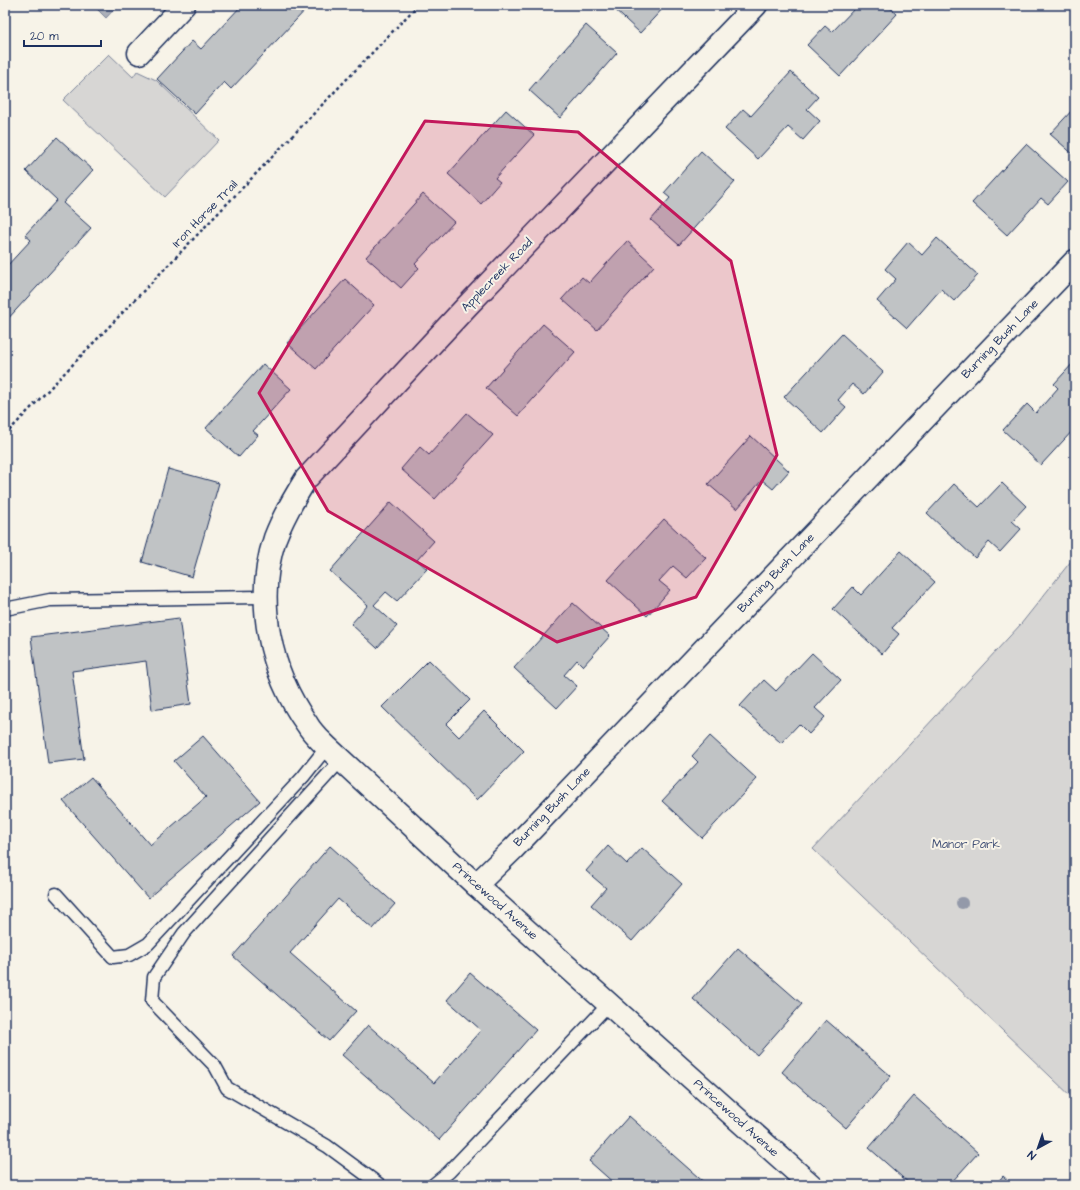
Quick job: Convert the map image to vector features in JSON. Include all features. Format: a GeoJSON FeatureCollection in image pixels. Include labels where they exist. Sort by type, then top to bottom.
{"type":"FeatureCollection","features":[{"type":"Feature","properties":{"kind":"street"},"geometry":{"type":"LineString","coordinates":[[139,53],[184,5]]}},
{"type":"Feature","properties":{"kind":"street","name":"Applecreek Road"},"geometry":{"type":"LineString","coordinates":[[268,566],[275,539],[288,507],[306,478],[467,306],[756,5]]}},
{"type":"Feature","properties":{"kind":"street","name":"Burning Bush Lane"},"geometry":{"type":"LineString","coordinates":[[476,885],[513,849],[1075,261]]}},
{"type":"Feature","properties":{"kind":"street","name":"Princewood Avenue"},"geometry":{"type":"LineString","coordinates":[[268,566],[266,598],[268,628],[279,673],[290,698],[307,726],[334,754],[476,885],[806,1184]]}},
{"type":"Feature","properties":{"kind":"lane"},"geometry":{"type":"LineString","coordinates":[[5,609],[50,600],[266,598]]}},
{"type":"Feature","properties":{"kind":"lane"},"geometry":{"type":"LineString","coordinates":[[56,894],[113,957],[129,955],[148,944],[303,777],[334,754]]}},
{"type":"Feature","properties":{"kind":"lane"},"geometry":{"type":"LineString","coordinates":[[334,754],[184,933],[154,977],[152,1001],[215,1066],[227,1088],[327,1146],[380,1185]]}},
{"type":"Feature","properties":{"kind":"lane"},"geometry":{"type":"LineString","coordinates":[[433,1185],[449,1172],[609,1004]]}},
{"type":"Feature","properties":{"kind":"path","name":"Iron Horse Trail"},"geometry":{"type":"LineString","coordinates":[[5,435],[418,5]]}},
{"type":"Feature","properties":{"kind":"highlighted area"},"geometry":{"type":"Polygon","coordinates":[[[425,121],[578,132],[731,261],[777,455],[696,597],[557,642],[328,511],[259,393],[425,121]]]}},
{"type":"Feature","properties":{"kind":"green space"},"geometry":{"type":"Polygon","coordinates":[[[109,54],[133,77],[137,71],[156,80],[219,140],[165,197],[63,100],[109,54]]]}},
{"type":"Feature","properties":{"kind":"green space","name":"Manor Park"},"geometry":{"type":"Polygon","coordinates":[[[1075,556],[1075,1100],[813,849],[1021,624],[1075,556]]]}},
{"type":"Feature","properties":{"kind":"shaded area"},"geometry":{"type":"Polygon","coordinates":[[[93,5],[118,5],[106,18],[93,5]]]}},
{"type":"Feature","properties":{"kind":"building"},"geometry":{"type":"Polygon","coordinates":[[[242,5],[310,5],[231,89],[224,82],[195,114],[157,79],[192,41],[201,49],[242,5]]]}},
{"type":"Feature","properties":{"kind":"building"},"geometry":{"type":"Polygon","coordinates":[[[610,5],[666,5],[640,33],[610,5]]]}},
{"type":"Feature","properties":{"kind":"building"},"geometry":{"type":"Polygon","coordinates":[[[858,5],[887,5],[897,14],[840,76],[807,45],[825,26],[832,32],[858,5]]]}},
{"type":"Feature","properties":{"kind":"building"},"geometry":{"type":"Polygon","coordinates":[[[586,25],[617,53],[560,118],[529,90],[586,25]]]}},
{"type":"Feature","properties":{"kind":"building"},"geometry":{"type":"Polygon","coordinates":[[[791,72],[818,97],[807,109],[820,121],[803,140],[788,127],[758,159],[725,129],[743,109],[751,116],[791,72]]]}},
{"type":"Feature","properties":{"kind":"building"},"geometry":{"type":"Polygon","coordinates":[[[1075,107],[1075,156],[1050,134],[1075,107]]]}},
{"type":"Feature","properties":{"kind":"building"},"geometry":{"type":"Polygon","coordinates":[[[506,110],[534,135],[495,178],[500,182],[481,204],[448,174],[506,110]]]}},
{"type":"Feature","properties":{"kind":"building"},"geometry":{"type":"Polygon","coordinates":[[[57,137],[93,170],[63,203],[91,228],[5,322],[5,268],[31,240],[25,235],[57,200],[26,171],[57,137]]]}},
{"type":"Feature","properties":{"kind":"building"},"geometry":{"type":"Polygon","coordinates":[[[1026,144],[1068,182],[1048,204],[1041,198],[1007,235],[972,203],[1026,144]]]}},
{"type":"Feature","properties":{"kind":"building"},"geometry":{"type":"Polygon","coordinates":[[[701,151],[735,182],[679,245],[651,220],[670,198],[664,193],[701,151]]]}},
{"type":"Feature","properties":{"kind":"building"},"geometry":{"type":"Polygon","coordinates":[[[423,194],[454,222],[415,264],[419,268],[401,288],[366,257],[423,194]]]}},
{"type":"Feature","properties":{"kind":"building"},"geometry":{"type":"Polygon","coordinates":[[[937,238],[978,275],[954,301],[941,289],[907,328],[877,301],[896,279],[885,269],[908,242],[922,255],[937,238]]]}},
{"type":"Feature","properties":{"kind":"building"},"geometry":{"type":"Polygon","coordinates":[[[627,241],[654,266],[597,330],[562,299],[582,277],[589,283],[627,241]]]}},
{"type":"Feature","properties":{"kind":"building"},"geometry":{"type":"Polygon","coordinates":[[[345,279],[374,305],[316,369],[287,343],[345,279]]]}},
{"type":"Feature","properties":{"kind":"building"},"geometry":{"type":"Polygon","coordinates":[[[543,324],[575,352],[518,416],[486,388],[543,324]]]}},
{"type":"Feature","properties":{"kind":"building"},"geometry":{"type":"Polygon","coordinates":[[[842,334],[883,372],[864,394],[852,384],[838,400],[846,407],[823,433],[784,397],[842,334]]]}},
{"type":"Feature","properties":{"kind":"building"},"geometry":{"type":"Polygon","coordinates":[[[1075,361],[1075,428],[1041,465],[1003,430],[1027,404],[1036,413],[1058,388],[1054,384],[1075,361]]]}},
{"type":"Feature","properties":{"kind":"building"},"geometry":{"type":"Polygon","coordinates":[[[263,364],[291,389],[253,431],[258,435],[239,457],[206,428],[263,364]]]}},
{"type":"Feature","properties":{"kind":"building"},"geometry":{"type":"Polygon","coordinates":[[[467,413],[493,435],[435,499],[401,469],[420,447],[429,455],[467,413]]]}},
{"type":"Feature","properties":{"kind":"building"},"geometry":{"type":"Polygon","coordinates":[[[751,436],[789,471],[773,489],[762,480],[737,509],[708,484],[751,436]]]}},
{"type":"Feature","properties":{"kind":"building"},"geometry":{"type":"Polygon","coordinates":[[[168,469],[219,483],[192,577],[142,562],[168,469]]]}},
{"type":"Feature","properties":{"kind":"building"},"geometry":{"type":"Polygon","coordinates":[[[1002,483],[1026,506],[1012,521],[1021,529],[1000,552],[989,542],[975,558],[927,513],[954,484],[979,507],[1002,483]]]}},
{"type":"Feature","properties":{"kind":"building"},"geometry":{"type":"Polygon","coordinates":[[[391,502],[434,541],[417,560],[427,569],[397,601],[386,592],[374,605],[397,626],[377,648],[351,624],[368,605],[330,571],[391,502]]]}},
{"type":"Feature","properties":{"kind":"building"},"geometry":{"type":"Polygon","coordinates":[[[664,519],[706,558],[687,578],[673,566],[659,581],[670,590],[647,616],[608,580],[664,519]]]}},
{"type":"Feature","properties":{"kind":"building"},"geometry":{"type":"Polygon","coordinates":[[[901,551],[935,582],[892,628],[899,634],[882,654],[833,609],[853,587],[861,595],[901,551]]]}},
{"type":"Feature","properties":{"kind":"building"},"geometry":{"type":"Polygon","coordinates":[[[573,603],[610,636],[583,666],[577,660],[564,675],[577,686],[557,708],[514,668],[573,603]]]}},
{"type":"Feature","properties":{"kind":"building"},"geometry":{"type":"Polygon","coordinates":[[[179,618],[191,704],[152,710],[146,661],[72,671],[84,759],[48,763],[31,637],[179,618]]]}},
{"type":"Feature","properties":{"kind":"building"},"geometry":{"type":"Polygon","coordinates":[[[812,653],[841,680],[815,708],[825,717],[809,734],[799,724],[781,743],[740,706],[764,680],[776,691],[812,653]]]}},
{"type":"Feature","properties":{"kind":"building"},"geometry":{"type":"Polygon","coordinates":[[[429,660],[470,700],[446,724],[459,737],[484,711],[524,751],[477,800],[382,707],[429,660]]]}},
{"type":"Feature","properties":{"kind":"building"},"geometry":{"type":"Polygon","coordinates":[[[203,736],[260,801],[148,898],[63,801],[91,777],[150,845],[206,797],[174,761],[203,736]]]}},
{"type":"Feature","properties":{"kind":"building"},"geometry":{"type":"Polygon","coordinates":[[[710,736],[757,779],[702,838],[662,801],[698,762],[692,756],[710,736]]]}},
{"type":"Feature","properties":{"kind":"building"},"geometry":{"type":"Polygon","coordinates":[[[330,846],[395,904],[373,929],[338,899],[290,953],[356,1011],[329,1041],[233,956],[330,846]]]}},
{"type":"Feature","properties":{"kind":"building"},"geometry":{"type":"Polygon","coordinates":[[[608,846],[627,864],[642,848],[682,884],[632,941],[591,905],[606,888],[586,871],[608,846]]]}},
{"type":"Feature","properties":{"kind":"building"},"geometry":{"type":"Polygon","coordinates":[[[738,948],[802,1004],[757,1055],[693,999],[738,948]]]}},
{"type":"Feature","properties":{"kind":"building"},"geometry":{"type":"Polygon","coordinates":[[[470,973],[536,1030],[439,1140],[342,1055],[368,1025],[434,1083],[481,1030],[447,1000],[470,973]]]}},
{"type":"Feature","properties":{"kind":"building"},"geometry":{"type":"Polygon","coordinates":[[[826,1020],[891,1076],[846,1128],[782,1072],[826,1020]]]}},
{"type":"Feature","properties":{"kind":"building"},"geometry":{"type":"Polygon","coordinates":[[[914,1096],[978,1153],[949,1185],[911,1185],[869,1148],[914,1096]]]}},
{"type":"Feature","properties":{"kind":"building"},"geometry":{"type":"Polygon","coordinates":[[[629,1116],[707,1185],[616,1185],[589,1161],[629,1116]]]}},
{"type":"Feature","properties":{"kind":"building"},"geometry":{"type":"Polygon","coordinates":[[[1003,1176],[1013,1185],[995,1185],[1003,1176]]]}}]}
